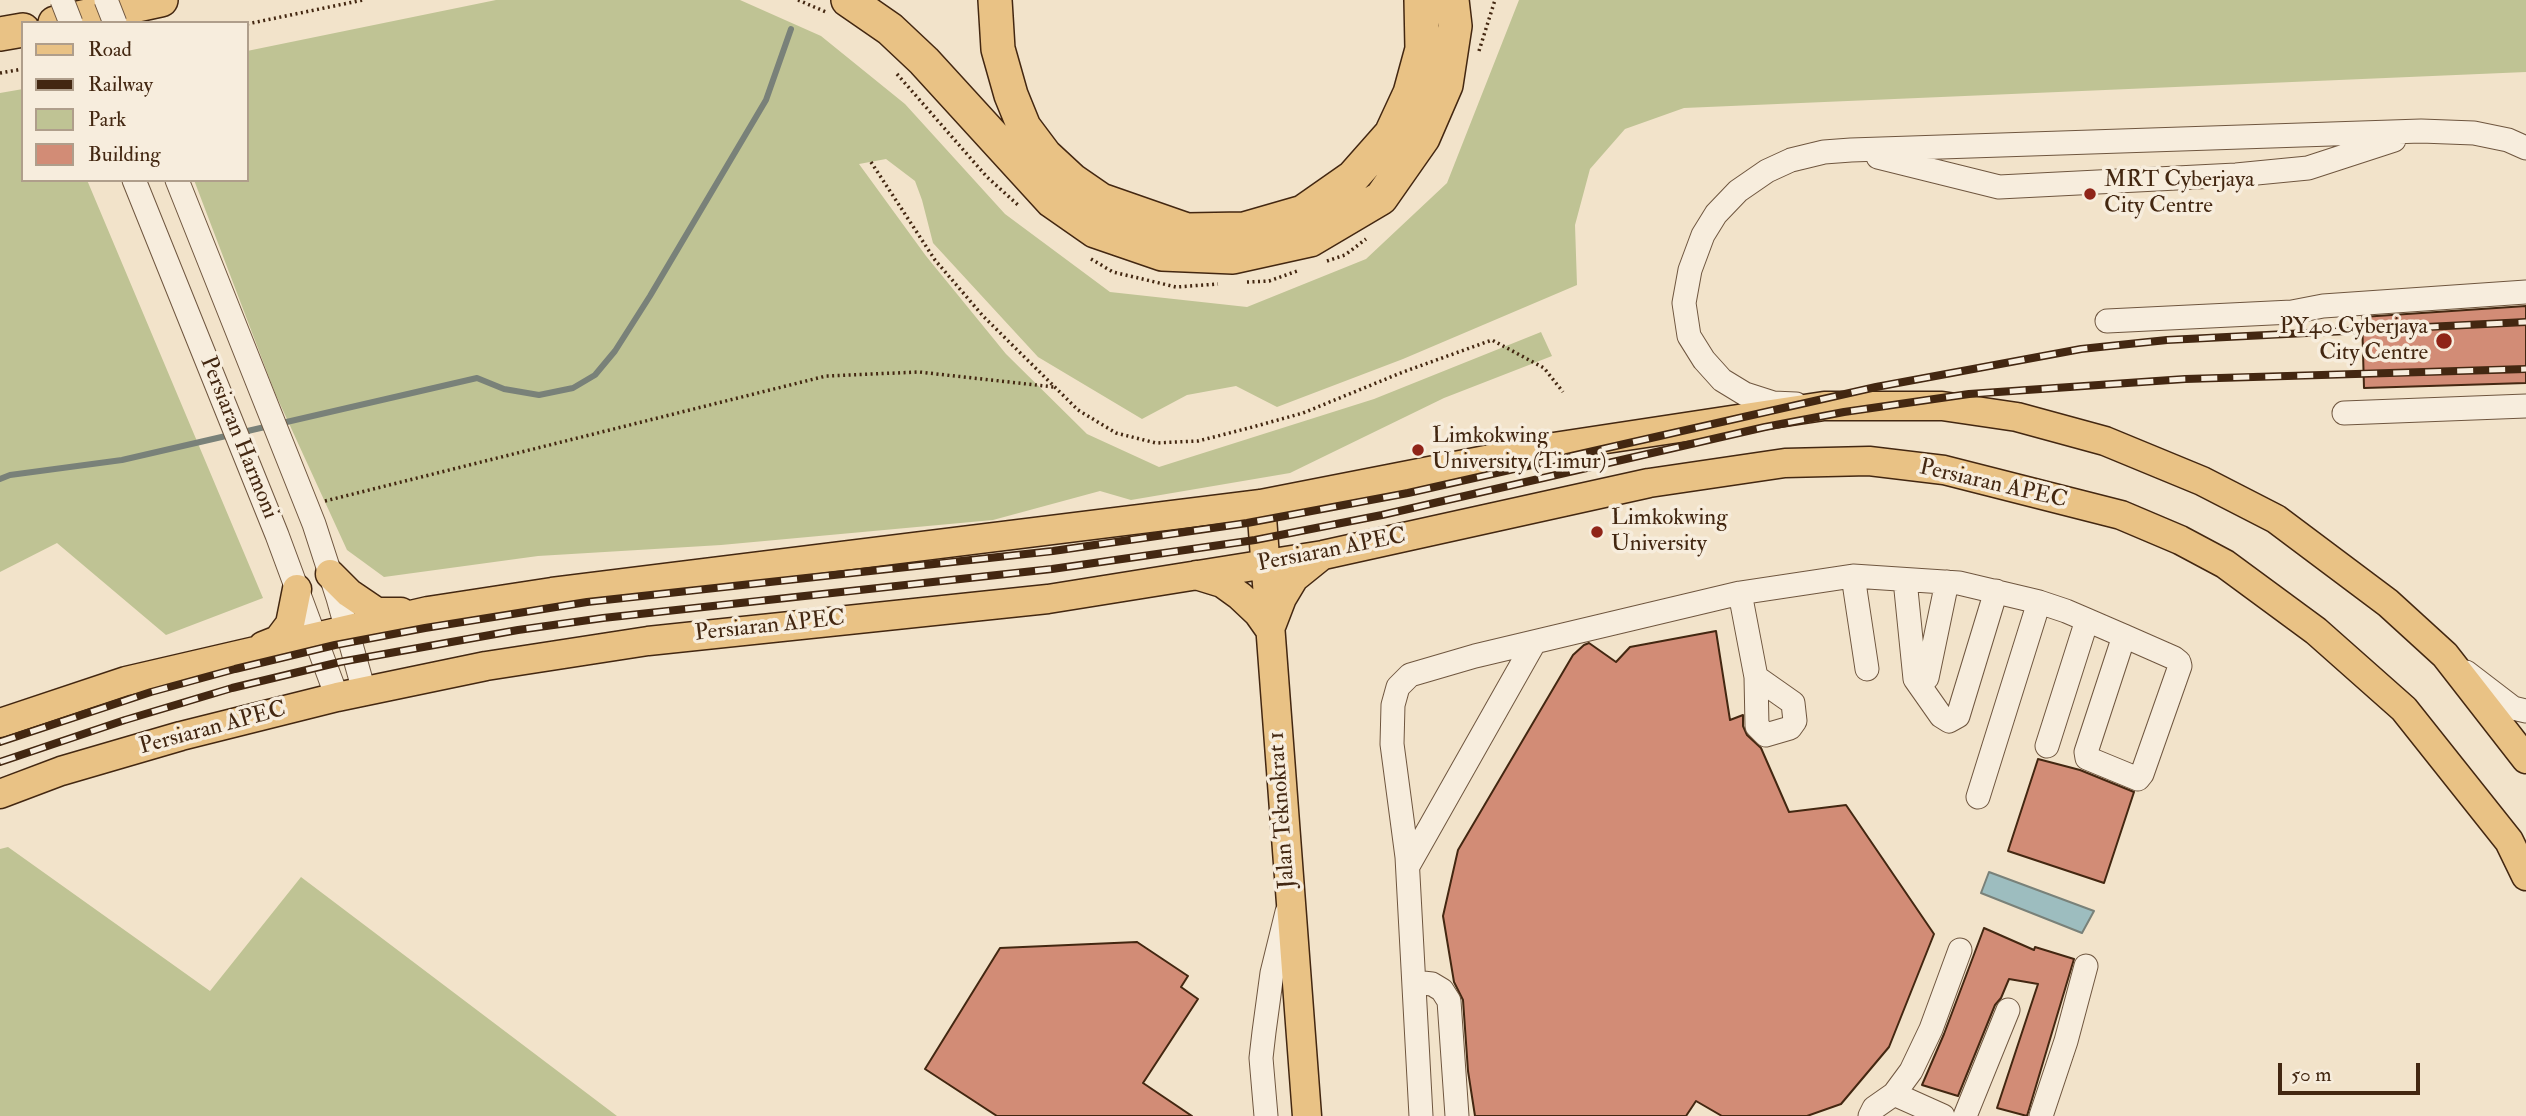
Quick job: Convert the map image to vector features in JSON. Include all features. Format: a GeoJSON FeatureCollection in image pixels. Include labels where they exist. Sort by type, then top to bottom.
{"type":"FeatureCollection","features":[{"type":"Feature","properties":{"kind":"highway"},"geometry":{"type":"LineString","coordinates":[[64,21],[161,0]]}},
{"type":"Feature","properties":{"kind":"highway"},"geometry":{"type":"LineString","coordinates":[[995,0],[998,49],[1011,95],[1024,127],[1045,155],[1072,180],[1101,200],[1187,230],[1244,229],[1303,212],[1353,177],[1391,134],[1410,93],[1422,49],[1421,0]]}},
{"type":"Feature","properties":{"kind":"highway"},"geometry":{"type":"LineString","coordinates":[[840,8],[890,29],[924,61],[1052,201],[1095,231],[1162,254],[1233,257],[1310,240],[1381,198],[1423,138],[1446,85],[1455,26],[1451,0]]}},
{"type":"Feature","properties":{"kind":"highway"},"geometry":{"type":"LineString","coordinates":[[0,34],[21,30]]}},
{"type":"Feature","properties":{"kind":"main road"},"geometry":{"type":"LineString","coordinates":[[0,723],[126,681],[428,611],[552,592],[1261,504],[1547,448],[1824,406],[1942,406],[2017,417],[2117,446],[2202,481],[2276,519],[2388,603],[2445,655],[2526,759]]}},
{"type":"Feature","properties":{"kind":"main road","name":"Persiaran APEC"},"geometry":{"type":"LineString","coordinates":[[0,794],[61,771],[168,740],[350,694],[486,666],[648,641],[1048,599],[1323,555],[1649,483],[1785,463],[1869,461],[1944,470],[2121,514],[2180,540],[2225,565],[2316,631],[2404,709],[2509,841],[2526,876]]}},
{"type":"Feature","properties":{"kind":"main road","name":"Jalan Teknokrat 1"},"geometry":{"type":"LineString","coordinates":[[1261,504],[1307,1116]]}},
{"type":"Feature","properties":{"kind":"main road"},"geometry":{"type":"LineString","coordinates":[[1270,630],[1282,598],[1294,578],[1307,565],[1323,555]]}},
{"type":"Feature","properties":{"kind":"main road"},"geometry":{"type":"LineString","coordinates":[[330,574],[349,593],[377,612],[428,611]]}},
{"type":"Feature","properties":{"kind":"main road"},"geometry":{"type":"LineString","coordinates":[[1196,575],[1222,583],[1240,596],[1258,613],[1270,630]]}},
{"type":"Feature","properties":{"kind":"main road"},"geometry":{"type":"LineString","coordinates":[[248,652],[278,640],[290,624],[297,589]]}},
{"type":"Feature","properties":{"kind":"street"},"geometry":{"type":"LineString","coordinates":[[62,0],[70,21]]}},
{"type":"Feature","properties":{"kind":"street"},"geometry":{"type":"LineString","coordinates":[[106,0],[114,21]]}},
{"type":"Feature","properties":{"kind":"street"},"geometry":{"type":"LineString","coordinates":[[1824,406],[1773,402],[1745,394],[1722,380],[1689,336],[1684,303],[1690,270],[1703,235],[1716,214],[1738,191],[1767,171],[1791,160],[1824,152],[1851,150],[2421,131],[2474,133],[2508,140],[2526,148]]}},
{"type":"Feature","properties":{"kind":"street"},"geometry":{"type":"LineString","coordinates":[[1851,150],[1998,187],[2236,175],[2308,168],[2421,131]]}},
{"type":"Feature","properties":{"kind":"street","name":"Persiaran Harmoni"},"geometry":{"type":"LineString","coordinates":[[135,182],[277,535],[315,638],[350,694]]}},
{"type":"Feature","properties":{"kind":"street","name":"Persiaran Harmoni"},"geometry":{"type":"LineString","coordinates":[[178,182],[310,515],[330,574],[346,630],[350,694]]}},
{"type":"Feature","properties":{"kind":"street"},"geometry":{"type":"LineString","coordinates":[[2106,321],[2292,312],[2323,306],[2526,292]]}},
{"type":"Feature","properties":{"kind":"street"},"geometry":{"type":"LineString","coordinates":[[2344,413],[2526,406]]}},
{"type":"Feature","properties":{"kind":"street"},"geometry":{"type":"LineString","coordinates":[[1853,576],[1867,669]]}},
{"type":"Feature","properties":{"kind":"street"},"geometry":{"type":"LineString","coordinates":[[1421,1116],[1408,866],[1392,744],[1393,705],[1398,687],[1410,675],[1475,656],[1740,593],[1853,576],[1947,582],[2039,602],[2087,620],[2124,636],[2174,658],[2179,662],[2180,666],[2138,779],[2087,758],[2086,752],[2124,636]]}},
{"type":"Feature","properties":{"kind":"street"},"geometry":{"type":"LineString","coordinates":[[1905,580],[1915,679],[1941,716],[1949,721],[1958,716],[1996,591]]}},
{"type":"Feature","properties":{"kind":"street"},"geometry":{"type":"LineString","coordinates":[[1920,684],[1927,678],[1947,582]]}},
{"type":"Feature","properties":{"kind":"street"},"geometry":{"type":"LineString","coordinates":[[1740,593],[1756,677]]}},
{"type":"Feature","properties":{"kind":"street"},"geometry":{"type":"LineString","coordinates":[[1978,797],[2039,602]]}},
{"type":"Feature","properties":{"kind":"street"},"geometry":{"type":"LineString","coordinates":[[2046,746],[2087,620]]}},
{"type":"Feature","properties":{"kind":"street"},"geometry":{"type":"LineString","coordinates":[[1408,866],[1534,643]]}},
{"type":"Feature","properties":{"kind":"street"},"geometry":{"type":"LineString","coordinates":[[2445,655],[2512,708],[2526,711]]}},
{"type":"Feature","properties":{"kind":"street"},"geometry":{"type":"LineString","coordinates":[[1266,1116],[1261,1058],[1272,973],[1290,899]]}},
{"type":"Feature","properties":{"kind":"street"},"geometry":{"type":"LineString","coordinates":[[1870,1116],[1874,1108],[1894,1094],[1911,1071],[1931,1029],[1960,950]]}},
{"type":"Feature","properties":{"kind":"street"},"geometry":{"type":"LineString","coordinates":[[2041,1116],[2066,1041],[2086,966]]}},
{"type":"Feature","properties":{"kind":"street"},"geometry":{"type":"LineString","coordinates":[[1414,982],[1432,984],[1442,990],[1449,1001],[1457,1116]]}},
{"type":"Feature","properties":{"kind":"street"},"geometry":{"type":"LineString","coordinates":[[1965,1116],[2008,1010]]}},
{"type":"Feature","properties":{"kind":"street"},"geometry":{"type":"LineString","coordinates":[[1894,1094],[1943,1116]]}},
{"type":"Feature","properties":{"kind":"path"},"geometry":{"type":"LineString","coordinates":[[248,24],[363,0]]}},
{"type":"Feature","properties":{"kind":"path"},"geometry":{"type":"LineString","coordinates":[[798,0],[840,8]]}},
{"type":"Feature","properties":{"kind":"path"},"geometry":{"type":"LineString","coordinates":[[1477,56],[1495,0]]}},
{"type":"Feature","properties":{"kind":"path"},"geometry":{"type":"LineString","coordinates":[[0,73],[21,69]]}},
{"type":"Feature","properties":{"kind":"path"},"geometry":{"type":"LineString","coordinates":[[893,69],[987,177],[1024,210]]}},
{"type":"Feature","properties":{"kind":"path"},"geometry":{"type":"LineString","coordinates":[[871,162],[935,260],[983,316],[1078,411],[1116,433],[1156,443],[1198,441],[1303,413],[1403,372],[1492,340],[1544,368],[1563,392]]}},
{"type":"Feature","properties":{"kind":"path"},"geometry":{"type":"LineString","coordinates":[[1320,264],[1345,255],[1374,232]]}},
{"type":"Feature","properties":{"kind":"path"},"geometry":{"type":"LineString","coordinates":[[1082,253],[1113,272],[1176,287],[1229,284]]}},
{"type":"Feature","properties":{"kind":"path"},"geometry":{"type":"LineString","coordinates":[[1242,283],[1269,281],[1307,268]]}},
{"type":"Feature","properties":{"kind":"path"},"geometry":{"type":"LineString","coordinates":[[310,515],[826,376],[919,372],[1054,387]]}},
{"type":"Feature","properties":{"kind":"green space"},"geometry":{"type":"Polygon","coordinates":[[[496,0],[740,0],[821,36],[905,104],[1005,214],[1110,292],[1247,307],[1366,259],[1447,183],[1519,0],[2526,0],[2526,72],[1684,108],[1625,129],[1590,169],[1575,225],[1577,285],[1403,359],[1277,407],[1236,386],[1187,395],[1142,419],[1038,357],[933,243],[915,181],[886,159],[859,164],[926,256],[1006,354],[1087,434],[1159,467],[1374,399],[1541,332],[1552,356],[1444,398],[1290,473],[1131,500],[1100,491],[993,520],[721,545],[538,556],[384,577],[347,550],[275,393],[195,182],[248,182],[248,51],[496,0]]]}},
{"type":"Feature","properties":{"kind":"green space"},"geometry":{"type":"Polygon","coordinates":[[[21,89],[21,182],[88,182],[263,598],[166,635],[57,543],[0,572],[0,93],[21,89]]]}},
{"type":"Feature","properties":{"kind":"green space"},"geometry":{"type":"Polygon","coordinates":[[[8,847],[210,991],[301,877],[617,1116],[0,1116],[0,849],[8,847]]]}},
{"type":"Feature","properties":{"kind":"water"},"geometry":{"type":"Polygon","coordinates":[[[1989,872],[2094,911],[2082,933],[1981,893],[1989,872]]]}},
{"type":"Feature","properties":{"kind":"building","name":"PY40 Cyberjaya City Centre"},"geometry":{"type":"Polygon","coordinates":[[[2526,306],[2526,383],[2364,388],[2362,317],[2526,306]]]}},
{"type":"Feature","properties":{"kind":"building"},"geometry":{"type":"Polygon","coordinates":[[[1716,631],[1730,720],[1743,715],[1743,726],[1747,735],[1761,748],[1789,812],[1846,805],[1934,934],[1889,1047],[1841,1104],[1807,1116],[1722,1116],[1696,1101],[1686,1116],[1475,1116],[1468,1071],[1463,1000],[1454,982],[1443,916],[1458,850],[1573,655],[1584,645],[1589,643],[1616,662],[1630,647],[1716,631]]]}},
{"type":"Feature","properties":{"kind":"building"},"geometry":{"type":"Polygon","coordinates":[[[2038,759],[2080,770],[2134,792],[2104,883],[2008,851],[2038,759]]]}},
{"type":"Feature","properties":{"kind":"building"},"geometry":{"type":"Polygon","coordinates":[[[1984,928],[2034,950],[2035,947],[2074,959],[2027,1116],[1997,1108],[2038,984],[2009,979],[1995,1005],[1958,1096],[1922,1085],[1984,928]]]}},
{"type":"Feature","properties":{"kind":"building"},"geometry":{"type":"Polygon","coordinates":[[[1137,942],[1188,976],[1181,987],[1198,999],[1143,1083],[1192,1116],[997,1116],[925,1069],[1000,948],[1137,942]]]}},
{"type":"Feature","properties":{"kind":"waterway"},"geometry":{"type":"LineString","coordinates":[[0,479],[10,475],[122,460],[477,378],[504,389],[539,395],[573,388],[595,375],[615,351],[650,296],[766,100],[791,29]]}},
{"type":"Feature","properties":{"kind":"railway"},"geometry":{"type":"LineString","coordinates":[[0,742],[151,692],[235,669],[335,645],[425,628],[587,602],[1053,551],[1247,523],[1408,493],[1876,387],[2081,349],[2167,340],[2526,322]]}},
{"type":"Feature","properties":{"kind":"railway"},"geometry":{"type":"LineString","coordinates":[[0,762],[232,688],[340,662],[518,630],[603,618],[1052,569],[1255,540],[1382,515],[1765,427],[1844,412],[1969,394],[2185,379],[2526,369]]}},
{"type":"Feature","properties":{"kind":"place","name":"MRT Cyberjaya City Centre"},"geometry":{"type":"Point","coordinates":[2090,194]}},
{"type":"Feature","properties":{"kind":"place","name":"PY40 Cyberjaya City Centre"},"geometry":{"type":"Point","coordinates":[2444,341]}},
{"type":"Feature","properties":{"kind":"place","name":"Limkokwing University (Timur)"},"geometry":{"type":"Point","coordinates":[1418,450]}},
{"type":"Feature","properties":{"kind":"place","name":"Limkokwing University"},"geometry":{"type":"Point","coordinates":[1597,532]}}]}
